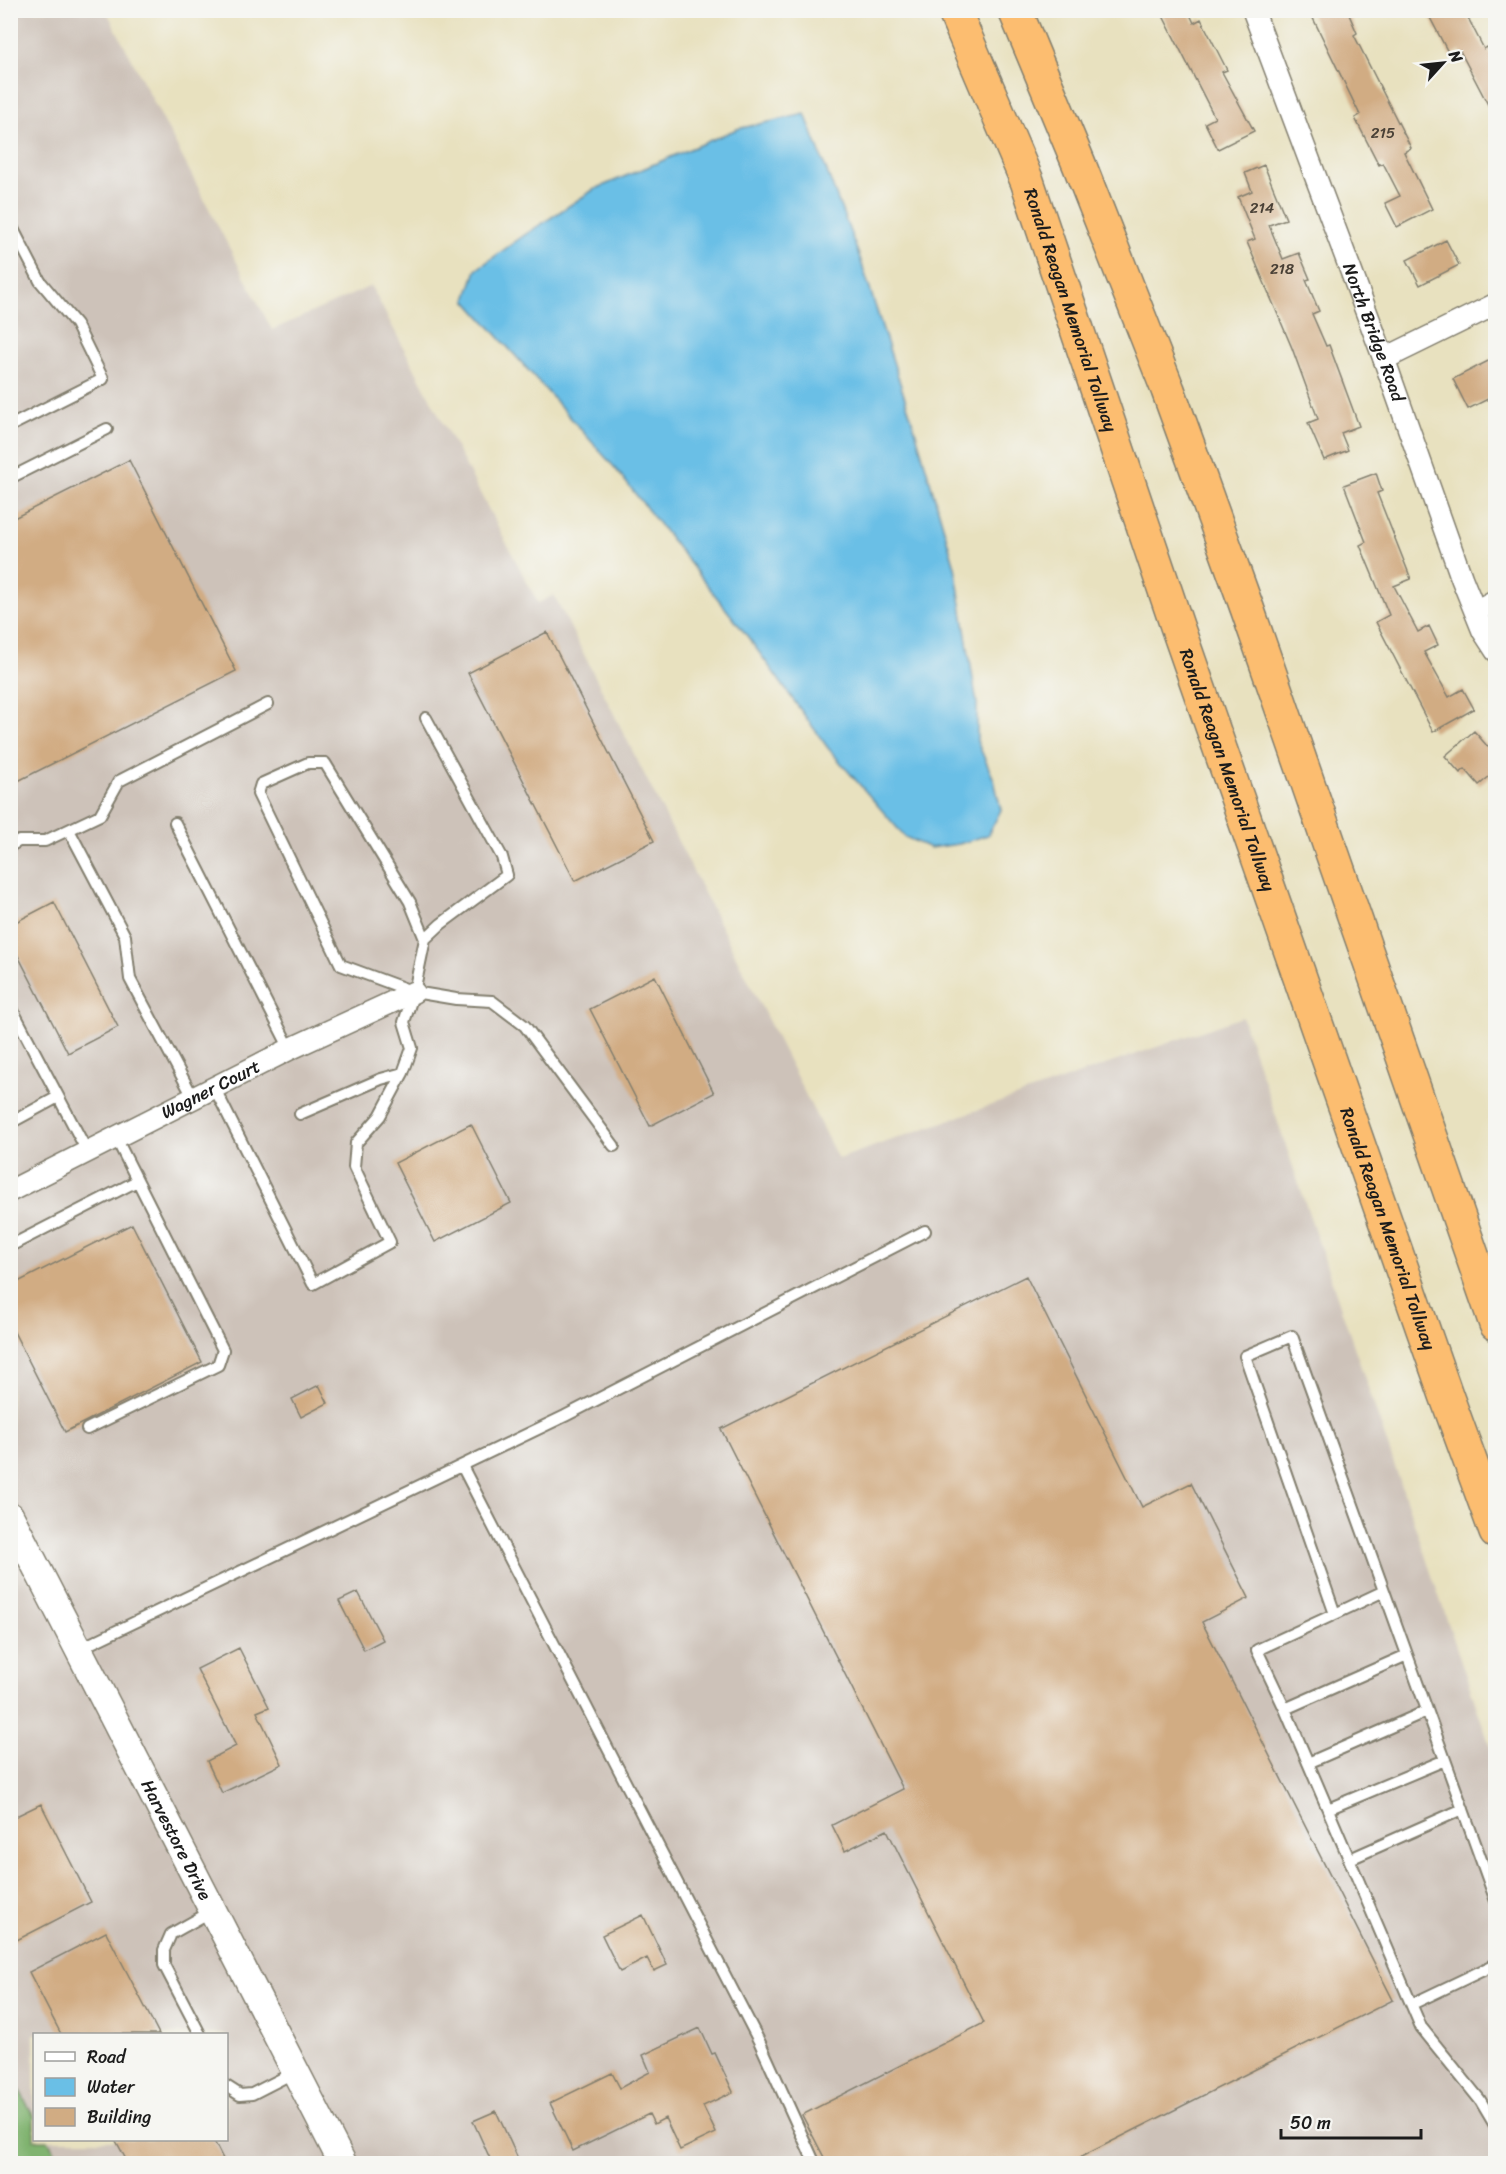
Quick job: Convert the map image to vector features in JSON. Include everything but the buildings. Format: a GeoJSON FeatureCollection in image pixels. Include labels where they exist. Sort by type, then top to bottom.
{"type":"FeatureCollection","features":[{"type":"Feature","properties":{"kind":"highway","name":"Ronald Reagan Memorial Tollway"},"geometry":{"type":"LineString","coordinates":[[954,10],[1035,203],[1177,626],[1496,1532]]}},
{"type":"Feature","properties":{"kind":"highway"},"geometry":{"type":"LineString","coordinates":[[1015,10],[1079,164],[1168,390],[1247,608],[1496,1324]]}},
{"type":"Feature","properties":{"kind":"street","name":"North Bridge Road"},"geometry":{"type":"LineString","coordinates":[[1253,10],[1384,359],[1462,579],[1483,631],[1496,651]]}},
{"type":"Feature","properties":{"kind":"street"},"geometry":{"type":"LineString","coordinates":[[1384,359],[1496,304]]}},
{"type":"Feature","properties":{"kind":"street"},"geometry":{"type":"LineString","coordinates":[[1476,611],[1496,600]]}},
{"type":"Feature","properties":{"kind":"street","name":"Wagner Court"},"geometry":{"type":"LineString","coordinates":[[10,1191],[290,1049],[414,992]]}},
{"type":"Feature","properties":{"kind":"street","name":"Harvestore Drive"},"geometry":{"type":"LineString","coordinates":[[10,1516],[22,1547],[79,1649],[343,2163]]}},
{"type":"Feature","properties":{"kind":"lane"},"geometry":{"type":"LineString","coordinates":[[10,223],[40,281],[76,324],[103,379],[10,426]]}},
{"type":"Feature","properties":{"kind":"lane"},"geometry":{"type":"LineString","coordinates":[[10,478],[107,429]]}},
{"type":"Feature","properties":{"kind":"lane"},"geometry":{"type":"LineString","coordinates":[[10,846],[19,841],[45,841],[100,815],[118,781],[268,704]]}},
{"type":"Feature","properties":{"kind":"lane"},"geometry":{"type":"LineString","coordinates":[[424,939],[507,875],[502,857],[426,718]]}},
{"type":"Feature","properties":{"kind":"lane"},"geometry":{"type":"LineString","coordinates":[[215,1089],[313,1284],[390,1242],[354,1167],[356,1143],[380,1116],[403,1072],[412,1048],[404,1022],[414,992],[424,939],[410,902],[325,763],[308,763],[261,784],[258,794],[341,965],[414,992],[456,999],[492,1001],[525,1026],[614,1146]]}},
{"type":"Feature","properties":{"kind":"lane"},"geometry":{"type":"LineString","coordinates":[[175,823],[290,1049]]}},
{"type":"Feature","properties":{"kind":"lane"},"geometry":{"type":"LineString","coordinates":[[69,830],[125,936],[130,979],[194,1099]]}},
{"type":"Feature","properties":{"kind":"lane"},"geometry":{"type":"LineString","coordinates":[[10,1005],[88,1153]]}},
{"type":"Feature","properties":{"kind":"lane"},"geometry":{"type":"LineString","coordinates":[[300,1114],[381,1079],[403,1072]]}},
{"type":"Feature","properties":{"kind":"lane"},"geometry":{"type":"LineString","coordinates":[[10,1123],[58,1097]]}},
{"type":"Feature","properties":{"kind":"lane"},"geometry":{"type":"LineString","coordinates":[[87,1429],[218,1365],[223,1350],[116,1138]]}},
{"type":"Feature","properties":{"kind":"lane"},"geometry":{"type":"LineString","coordinates":[[10,1246],[137,1181]]}},
{"type":"Feature","properties":{"kind":"lane"},"geometry":{"type":"LineString","coordinates":[[79,1649],[565,1416],[925,1231]]}},
{"type":"Feature","properties":{"kind":"lane"},"geometry":{"type":"LineString","coordinates":[[1335,1614],[1245,1356],[1292,1336],[1496,1901]]}},
{"type":"Feature","properties":{"kind":"lane"},"geometry":{"type":"LineString","coordinates":[[462,1466],[760,2043],[815,2163]]}},
{"type":"Feature","properties":{"kind":"lane"},"geometry":{"type":"LineString","coordinates":[[1384,1591],[1257,1650],[1285,1709],[1421,2027],[1480,2100],[1496,2127]]}},
{"type":"Feature","properties":{"kind":"lane"},"geometry":{"type":"LineString","coordinates":[[1285,1709],[1407,1654]]}},
{"type":"Feature","properties":{"kind":"lane"},"geometry":{"type":"LineString","coordinates":[[1308,1763],[1427,1711]]}},
{"type":"Feature","properties":{"kind":"lane"},"geometry":{"type":"LineString","coordinates":[[1328,1809],[1445,1760]]}},
{"type":"Feature","properties":{"kind":"lane"},"geometry":{"type":"LineString","coordinates":[[1350,1859],[1463,1809]]}},
{"type":"Feature","properties":{"kind":"lane"},"geometry":{"type":"LineString","coordinates":[[199,2033],[164,1965],[164,1950],[171,1934],[212,1911]]}},
{"type":"Feature","properties":{"kind":"lane"},"geometry":{"type":"LineString","coordinates":[[1413,2004],[1496,1964]]}},
{"type":"Feature","properties":{"kind":"lane"},"geometry":{"type":"LineString","coordinates":[[228,2087],[240,2095],[252,2094],[295,2072]]}},
{"type":"Feature","properties":{"kind":"shaded area"},"geometry":{"type":"Polygon","coordinates":[[[106,10],[272,330],[371,286],[538,603],[554,595],[838,1159],[1242,1017],[1495,1761],[1496,2163],[11,2164],[10,11],[106,10]]]}},
{"type":"Feature","properties":{"kind":"green space"},"geometry":{"type":"Polygon","coordinates":[[[10,2074],[33,2114],[33,2141],[49,2141],[61,2163],[11,2163],[10,2074]]]}},
{"type":"Feature","properties":{"kind":"water"},"geometry":{"type":"Polygon","coordinates":[[[805,114],[860,258],[916,433],[955,567],[977,704],[977,741],[994,780],[1001,810],[988,835],[959,844],[930,848],[905,837],[828,748],[748,637],[615,468],[466,300],[476,270],[593,190],[737,129],[805,114]]]}}]}
